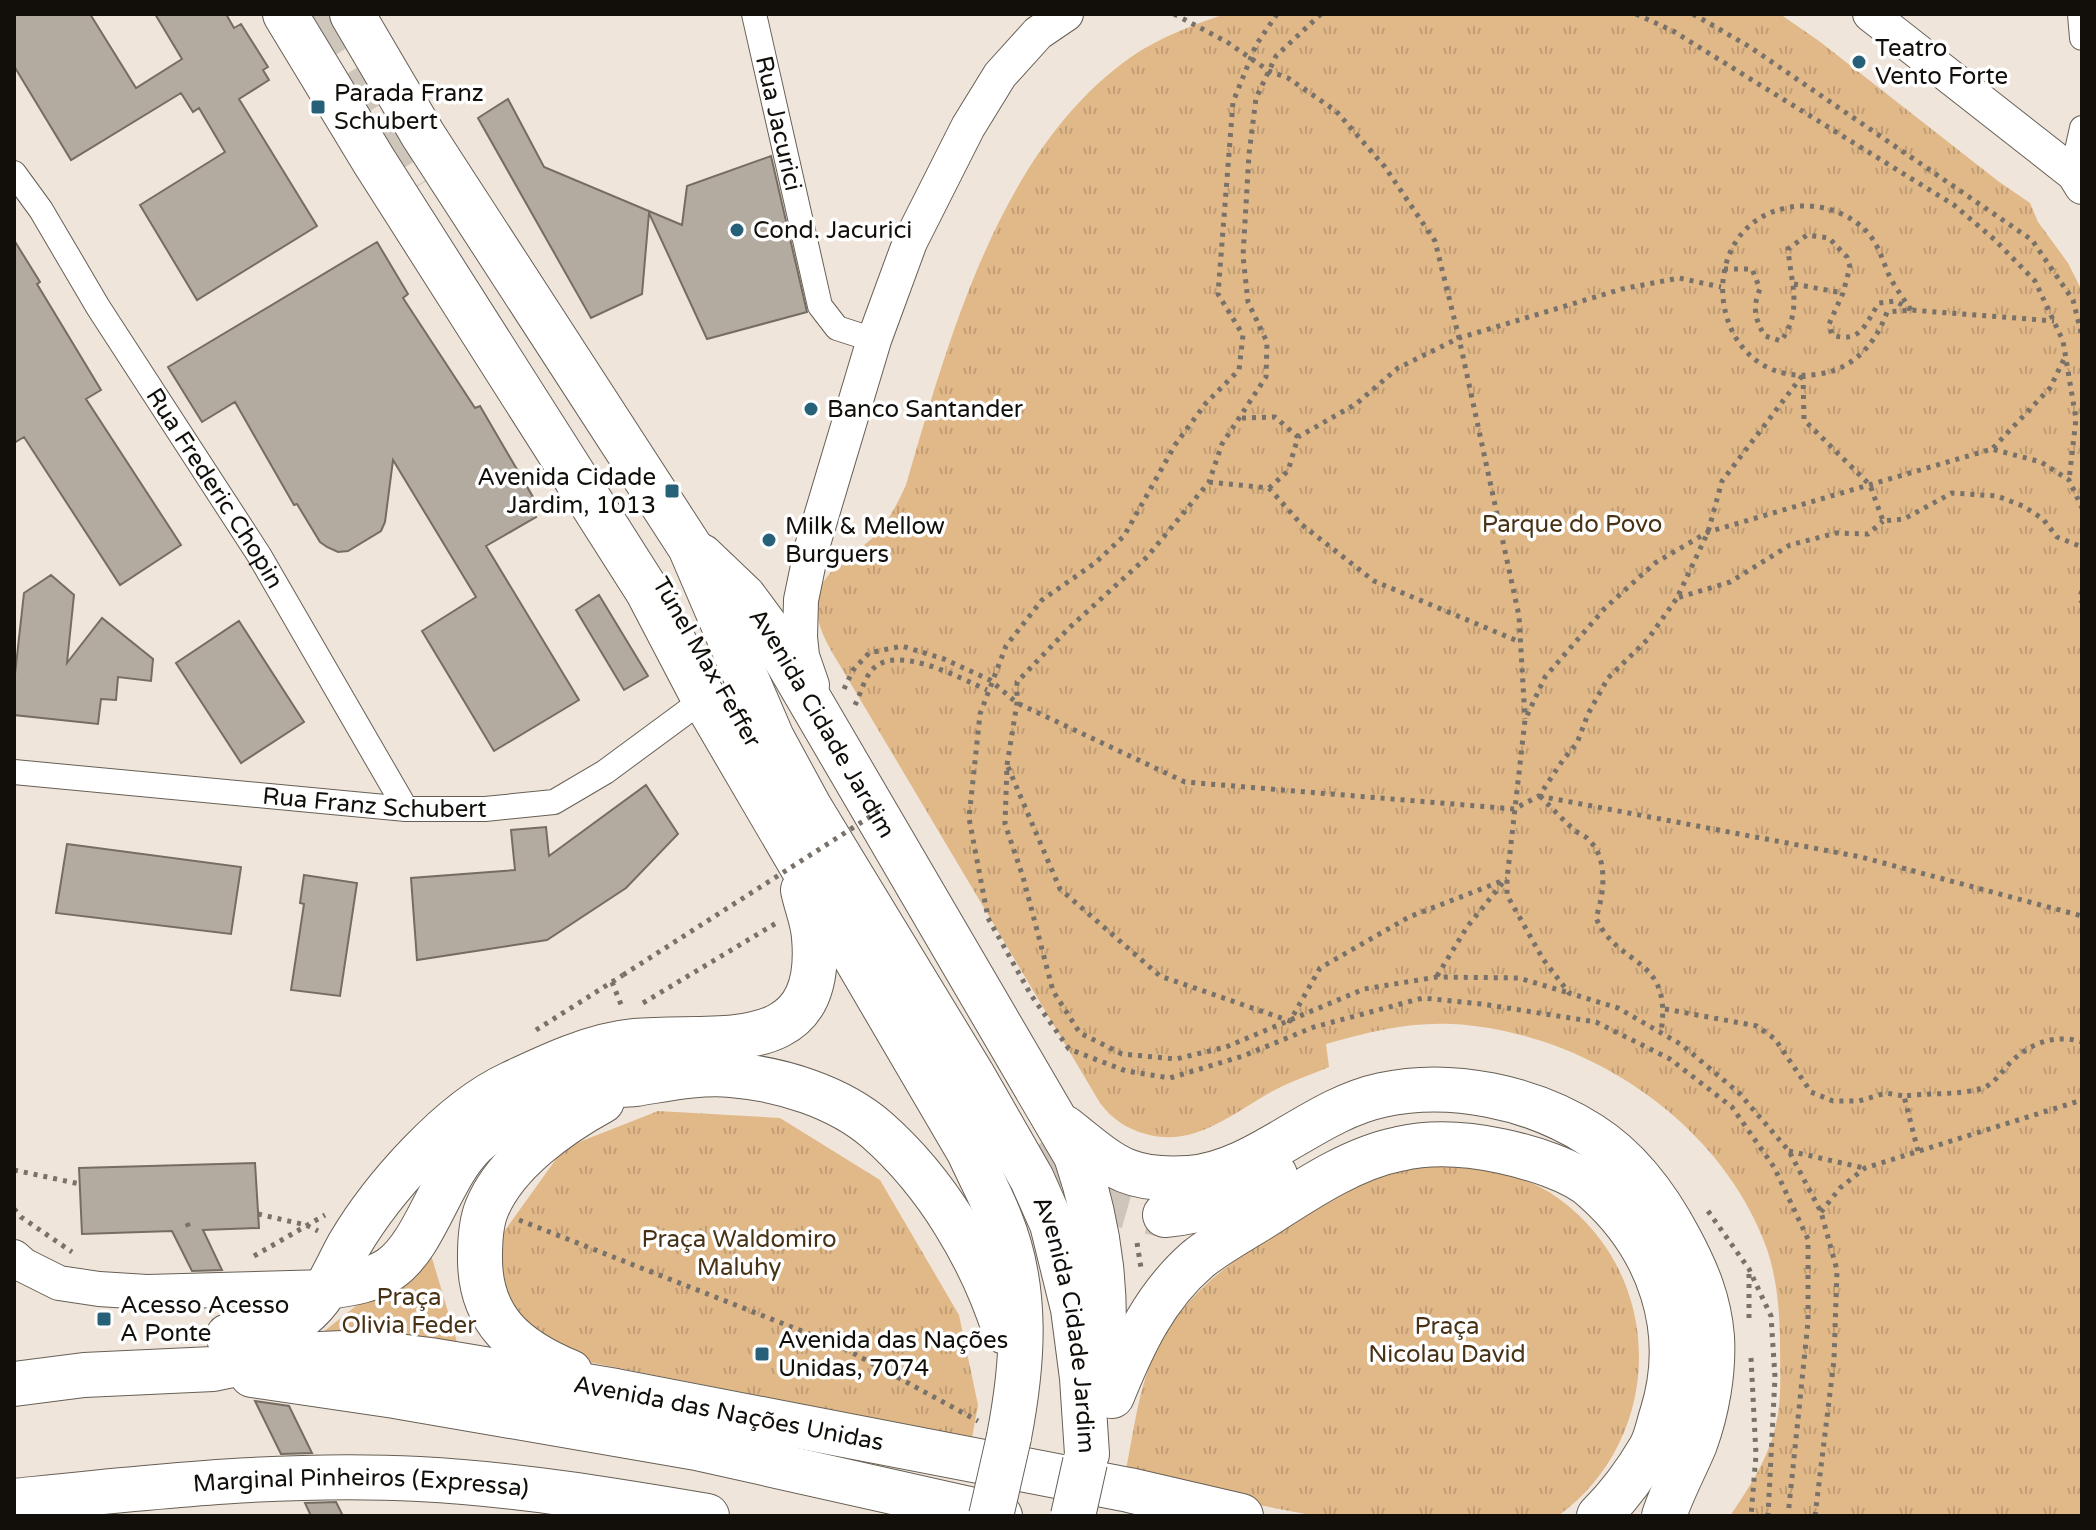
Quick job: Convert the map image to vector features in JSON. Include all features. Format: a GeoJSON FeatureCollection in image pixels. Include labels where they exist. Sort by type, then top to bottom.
{"type":"FeatureCollection","features":[{"type":"Feature","properties":{"kind":"highway","name":"Avenida Cidade Jardim"},"geometry":{"type":"LineString","coordinates":[[285,14],[374,161],[648,592],[704,699],[969,1152],[1001,1222],[1017,1279],[1022,1331],[1020,1379],[991,1516]]}},
{"type":"Feature","properties":{"kind":"highway"},"geometry":{"type":"LineString","coordinates":[[340,14],[423,135]]}},
{"type":"Feature","properties":{"kind":"highway","name":"Avenida Cidade Jardim"},"geometry":{"type":"LineString","coordinates":[[352,14],[423,135],[690,547],[772,738],[810,808],[1032,1179],[1052,1224],[1073,1309],[1082,1378],[1086,1458]]}},
{"type":"Feature","properties":{"kind":"highway","name":"Túnel Max Feffer"},"geometry":{"type":"LineString","coordinates":[[423,183],[616,502],[952,1095],[969,1152]]}},
{"type":"Feature","properties":{"kind":"highway","name":"Avenida Cidade Jardim"},"geometry":{"type":"LineString","coordinates":[[690,547],[744,597],[835,712],[891,843],[1051,1134],[1076,1156],[1098,1233],[1105,1285],[1100,1385],[1086,1458]]}},
{"type":"Feature","properties":{"kind":"highway"},"geometry":{"type":"LineString","coordinates":[[690,547],[749,637],[883,880],[988,1059],[1051,1134],[1122,1171],[1142,1177],[1191,1178],[1240,1164],[1346,1105],[1383,1094],[1427,1089],[1508,1099],[1553,1115],[1592,1135],[1623,1160],[1661,1205],[1705,1290],[1712,1338],[1710,1387],[1703,1414],[1695,1442],[1664,1516]]}},
{"type":"Feature","properties":{"kind":"highway"},"geometry":{"type":"LineString","coordinates":[[14,1384],[84,1375],[188,1343],[276,1328],[300,1318],[318,1302],[349,1245],[405,1169],[452,1122],[506,1086],[565,1060],[612,1044],[733,1039],[767,1032],[784,1023],[799,1010],[812,983],[815,958],[814,933],[796,856]]}},
{"type":"Feature","properties":{"kind":"highway"},"geometry":{"type":"LineString","coordinates":[[327,1287],[368,1279],[390,1269],[405,1254],[442,1188],[474,1145],[517,1114],[561,1096],[596,1087],[689,1076],[732,1075],[789,1086],[833,1103],[876,1129],[918,1175],[960,1231],[993,1293],[1020,1379]]}},
{"type":"Feature","properties":{"kind":"highway"},"geometry":{"type":"LineString","coordinates":[[616,1391],[550,1363],[521,1346],[498,1324],[483,1296],[479,1273],[480,1240],[487,1208],[502,1183],[534,1147],[579,1114],[634,1084]]}},
{"type":"Feature","properties":{"kind":"highway"},"geometry":{"type":"LineString","coordinates":[[1165,1215],[1218,1206],[1343,1136],[1383,1123],[1447,1115],[1527,1128],[1573,1144],[1661,1205]]}},
{"type":"Feature","properties":{"kind":"highway"},"geometry":{"type":"LineString","coordinates":[[1073,1516],[1086,1458],[1141,1329],[1161,1298],[1200,1257],[1301,1193],[1360,1162],[1398,1149],[1470,1145],[1513,1153],[1555,1167],[1593,1188],[1621,1217],[1646,1255],[1667,1300],[1673,1346],[1668,1394],[1652,1446],[1619,1496],[1599,1516]]}},
{"type":"Feature","properties":{"kind":"highway","name":"Avenida das Nações Unidas"},"geometry":{"type":"LineString","coordinates":[[84,1375],[213,1369],[275,1356],[366,1352],[616,1391],[1129,1490],[1241,1516]]}},
{"type":"Feature","properties":{"kind":"highway","name":"Avenida das Nações Unidas"},"geometry":{"type":"LineString","coordinates":[[213,1369],[395,1396],[697,1448],[1000,1516]]}},
{"type":"Feature","properties":{"kind":"highway","name":"Marginal Pinheiros (Expressa)"},"geometry":{"type":"LineString","coordinates":[[14,1501],[168,1485],[288,1477],[420,1479],[578,1495],[707,1516]]}},
{"type":"Feature","properties":{"kind":"street","name":"Rua Jacurici"},"geometry":{"type":"LineString","coordinates":[[754,14],[820,306],[837,328],[874,340]]}},
{"type":"Feature","properties":{"kind":"street"},"geometry":{"type":"LineString","coordinates":[[835,712],[802,656],[801,600],[812,547],[874,340],[910,242],[968,127],[1000,75],[1038,33],[1066,14]]}},
{"type":"Feature","properties":{"kind":"street"},"geometry":{"type":"LineString","coordinates":[[1870,14],[2077,177]]}},
{"type":"Feature","properties":{"kind":"street"},"geometry":{"type":"LineString","coordinates":[[2080,14],[2082,38]]}},
{"type":"Feature","properties":{"kind":"street"},"geometry":{"type":"LineString","coordinates":[[2077,177],[2082,128]]}},
{"type":"Feature","properties":{"kind":"street","name":"Rua Frederic Chopin"},"geometry":{"type":"LineString","coordinates":[[14,173],[41,210],[98,307],[259,555],[406,809]]}},
{"type":"Feature","properties":{"kind":"street","name":"Rua Franz Schubert"},"geometry":{"type":"LineString","coordinates":[[14,772],[406,809],[485,809],[554,802],[605,772],[704,699]]}},
{"type":"Feature","properties":{"kind":"street"},"geometry":{"type":"LineString","coordinates":[[14,1257],[23,1265],[59,1283],[99,1289],[147,1292],[327,1287]]}},
{"type":"Feature","properties":{"kind":"path"},"geometry":{"type":"LineString","coordinates":[[1174,14],[1227,42],[1269,71],[1288,78],[1336,111],[1385,167],[1435,241],[1519,616],[1525,720],[1507,895],[1543,959],[1569,993]]}},
{"type":"Feature","properties":{"kind":"path"},"geometry":{"type":"LineString","coordinates":[[990,680],[1006,646],[1042,600],[1095,563],[1124,536],[1175,445],[1206,403],[1239,370],[1243,335],[1218,294],[1233,102],[1256,45],[1277,14]]}},
{"type":"Feature","properties":{"kind":"path"},"geometry":{"type":"LineString","coordinates":[[1321,14],[1276,56],[1256,98],[1243,256],[1248,302],[1267,342],[1266,377],[1222,444],[1209,482],[1147,557],[1068,629],[1017,682],[1017,703],[1007,765],[1005,824],[1023,877],[1053,991],[1080,1033],[1122,1054],[1176,1059],[1226,1047],[1364,989],[1437,977],[1519,978],[1618,1008],[1682,1045],[1739,1093],[1789,1151],[1821,1212],[1837,1270],[1834,1360],[1815,1516]]}},
{"type":"Feature","properties":{"kind":"path"},"geometry":{"type":"LineString","coordinates":[[1636,14],[1673,31],[1954,205],[1995,240],[2035,281],[2063,341],[2076,419],[2069,480],[2082,508]]}},
{"type":"Feature","properties":{"kind":"path"},"geometry":{"type":"LineString","coordinates":[[1693,14],[1790,74],[2032,240],[2073,300],[2082,336]]}},
{"type":"Feature","properties":{"kind":"path"},"geometry":{"type":"LineString","coordinates":[[1911,310],[1889,274],[1874,240],[1845,215],[1827,208],[1790,207],[1772,212],[1755,222],[1731,251],[1724,269],[1722,306],[1737,341],[1766,366],[1784,373],[1803,375],[1830,371],[1856,359],[1881,330],[1887,312],[1911,310],[2054,321]]}},
{"type":"Feature","properties":{"kind":"path"},"geometry":{"type":"LineString","coordinates":[[1724,269],[1752,269],[1760,289],[1755,302],[1756,322],[1765,336],[1781,341],[1794,317],[1794,284],[1788,249],[1807,235],[1829,238],[1847,257],[1850,267],[1843,293],[1829,324],[1832,335],[1845,339],[1860,334],[1879,303],[1895,301],[1911,310]]}},
{"type":"Feature","properties":{"kind":"path"},"geometry":{"type":"LineString","coordinates":[[1269,488],[1288,471],[1298,437],[1356,404],[1398,368],[1459,338],[1622,289],[1679,278],[1721,287]]}},
{"type":"Feature","properties":{"kind":"path"},"geometry":{"type":"LineString","coordinates":[[1794,284],[1843,293]]}},
{"type":"Feature","properties":{"kind":"path"},"geometry":{"type":"LineString","coordinates":[[1525,720],[1545,677],[1605,608],[1655,563],[1708,532],[1992,449],[2050,388],[2065,356]]}},
{"type":"Feature","properties":{"kind":"path"},"geometry":{"type":"LineString","coordinates":[[835,712],[853,670],[869,653],[902,646],[944,659],[990,680],[1017,703],[1185,782],[1514,809],[1539,796],[1577,743],[1588,714],[1608,678],[1648,639],[1677,598],[1708,532],[1722,481],[1803,375]]}},
{"type":"Feature","properties":{"kind":"path"},"geometry":{"type":"LineString","coordinates":[[1803,375],[1804,420],[1870,485],[1883,521]]}},
{"type":"Feature","properties":{"kind":"path"},"geometry":{"type":"LineString","coordinates":[[1241,418],[1275,417],[1298,437]]}},
{"type":"Feature","properties":{"kind":"path"},"geometry":{"type":"LineString","coordinates":[[1992,449],[2041,462],[2069,480]]}},
{"type":"Feature","properties":{"kind":"path"},"geometry":{"type":"LineString","coordinates":[[1209,482],[1269,488],[1301,524],[1374,581],[1520,642]]}},
{"type":"Feature","properties":{"kind":"path"},"geometry":{"type":"LineString","coordinates":[[1677,598],[1730,582],[1790,545],[1836,533],[1868,534],[1883,521],[1904,519],[1952,493],[1997,496],[2023,506],[2043,519],[2057,537],[2082,547]]}},
{"type":"Feature","properties":{"kind":"path"},"geometry":{"type":"LineString","coordinates":[[2082,591],[2079,598],[2082,602]]}},
{"type":"Feature","properties":{"kind":"path"},"geometry":{"type":"LineString","coordinates":[[897,659],[919,663],[987,690]]}},
{"type":"Feature","properties":{"kind":"path"},"geometry":{"type":"LineString","coordinates":[[1007,765],[1060,889],[1160,976],[1290,1021]]}},
{"type":"Feature","properties":{"kind":"path"},"geometry":{"type":"LineString","coordinates":[[1539,796],[1861,857],[2082,916]]}},
{"type":"Feature","properties":{"kind":"path"},"geometry":{"type":"LineString","coordinates":[[1539,796],[1565,819],[1572,830],[1588,839],[1599,856],[1603,880],[1596,918],[1602,932],[1646,967],[1659,989],[1665,1009],[1661,1032]]}},
{"type":"Feature","properties":{"kind":"path"},"geometry":{"type":"LineString","coordinates":[[532,1033],[879,811]]}},
{"type":"Feature","properties":{"kind":"path"},"geometry":{"type":"LineString","coordinates":[[1290,1021],[1320,968],[1409,917],[1507,879]]}},
{"type":"Feature","properties":{"kind":"path"},"geometry":{"type":"LineString","coordinates":[[1437,977],[1467,927],[1507,879]]}},
{"type":"Feature","properties":{"kind":"path"},"geometry":{"type":"LineString","coordinates":[[638,1007],[806,904]]}},
{"type":"Feature","properties":{"kind":"path"},"geometry":{"type":"LineString","coordinates":[[1665,1009],[1757,1026],[1775,1039],[1811,1092],[1833,1101],[1859,1101],[1886,1093],[1904,1096],[1982,1089],[1999,1077],[2014,1059],[2047,1040],[2066,1037],[2082,1042]]}},
{"type":"Feature","properties":{"kind":"path"},"geometry":{"type":"LineString","coordinates":[[1904,1096],[1918,1151]]}},
{"type":"Feature","properties":{"kind":"path"},"geometry":{"type":"LineString","coordinates":[[1821,1212],[1840,1188],[1865,1168],[2082,1100]]}},
{"type":"Feature","properties":{"kind":"path"},"geometry":{"type":"LineString","coordinates":[[1789,1151],[1865,1168]]}},
{"type":"Feature","properties":{"kind":"path"},"geometry":{"type":"LineString","coordinates":[[14,1170],[80,1184]]}},
{"type":"Feature","properties":{"kind":"path"},"geometry":{"type":"LineString","coordinates":[[487,1208],[840,1346],[1009,1437]]}},
{"type":"Feature","properties":{"kind":"path"},"geometry":{"type":"LineString","coordinates":[[14,1209],[82,1259]]}},
{"type":"Feature","properties":{"kind":"path"},"geometry":{"type":"LineString","coordinates":[[253,1257],[333,1209]]}},
{"type":"Feature","properties":{"kind":"path"},"geometry":{"type":"LineString","coordinates":[[187,1223],[190,1230]]}},
{"type":"Feature","properties":{"kind":"path"},"geometry":{"type":"LineString","coordinates":[[1749,1269],[1749,1325]]}},
{"type":"Feature","properties":{"kind":"path"},"geometry":{"type":"LineString","coordinates":[[1768,1516],[1775,1377],[1771,1316]]}},
{"type":"Feature","properties":{"kind":"path"},"geometry":{"type":"LineString","coordinates":[[1751,1354],[1756,1455],[1751,1516]]}},
{"type":"Feature","properties":{"kind":"green space","name":"Parque do Povo"},"geometry":{"type":"Polygon","coordinates":[[[1225,14],[1780,14],[2030,203],[2038,222],[2068,263],[2082,291],[2082,1516],[1730,1516],[1763,1461],[1778,1414],[1779,1321],[1776,1284],[1767,1249],[1746,1203],[1718,1161],[1683,1124],[1642,1092],[1598,1065],[1551,1044],[1502,1030],[1452,1024],[1388,1029],[1326,1044],[1329,1067],[1278,1088],[1227,1119],[1196,1133],[1163,1137],[1139,1132],[1120,1123],[1100,1103],[831,650],[818,619],[820,590],[835,568],[877,533],[900,498],[962,309],[986,250],[1014,194],[1047,142],[1085,96],[1142,50],[1225,14]]]}},
{"type":"Feature","properties":{"kind":"green space","name":"Praça Waldomiro Maluhy"},"geometry":{"type":"Polygon","coordinates":[[[658,1111],[780,1118],[880,1180],[959,1315],[978,1405],[972,1438],[568,1358],[510,1312],[498,1240],[564,1148],[658,1111]]]}},
{"type":"Feature","properties":{"kind":"green space","name":"Praça Nicolau David"},"geometry":{"type":"Polygon","coordinates":[[[1449,1162],[1505,1174],[1532,1183],[1558,1198],[1593,1231],[1619,1269],[1634,1312],[1639,1357],[1634,1401],[1619,1444],[1593,1483],[1558,1516],[1316,1516],[1124,1479],[1148,1370],[1166,1332],[1198,1292],[1259,1244],[1352,1187],[1391,1171],[1449,1162]]]}},
{"type":"Feature","properties":{"kind":"green space","name":"Praça Olivia Feder"},"geometry":{"type":"Polygon","coordinates":[[[429,1248],[460,1352],[308,1344],[429,1248]]]}},
{"type":"Feature","properties":{"kind":"building"},"geometry":{"type":"Polygon","coordinates":[[[14,14],[90,14],[136,88],[182,59],[155,14],[226,14],[234,28],[241,24],[268,67],[263,70],[269,80],[239,99],[317,226],[197,300],[140,205],[225,152],[199,108],[193,112],[181,93],[71,160],[14,66],[14,14]]]}},
{"type":"Feature","properties":{"kind":"building"},"geometry":{"type":"Polygon","coordinates":[[[508,99],[544,167],[682,225],[687,186],[771,156],[807,312],[707,339],[649,213],[642,294],[591,318],[478,118],[508,99]]]}},
{"type":"Feature","properties":{"kind":"building"},"geometry":{"type":"Polygon","coordinates":[[[14,240],[101,390],[86,399],[181,545],[120,585],[24,437],[14,443],[14,240]]]}},
{"type":"Feature","properties":{"kind":"building"},"geometry":{"type":"Polygon","coordinates":[[[377,242],[408,294],[403,298],[475,408],[480,406],[540,509],[534,513],[536,517],[486,546],[579,700],[494,751],[422,631],[476,597],[393,460],[385,522],[381,531],[348,551],[338,552],[320,542],[297,504],[294,505],[235,402],[202,422],[168,367],[377,242]]]}},
{"type":"Feature","properties":{"kind":"building"},"geometry":{"type":"Polygon","coordinates":[[[51,575],[74,595],[67,663],[102,618],[153,659],[151,681],[118,677],[116,700],[101,699],[98,724],[14,715],[14,683],[24,593],[51,575]]]}},
{"type":"Feature","properties":{"kind":"building"},"geometry":{"type":"Polygon","coordinates":[[[599,595],[648,676],[624,690],[576,610],[599,595]]]}},
{"type":"Feature","properties":{"kind":"building"},"geometry":{"type":"Polygon","coordinates":[[[239,621],[304,722],[241,763],[176,663],[239,621]]]}},
{"type":"Feature","properties":{"kind":"building"},"geometry":{"type":"Polygon","coordinates":[[[646,785],[678,834],[626,888],[547,940],[417,960],[411,878],[515,870],[511,830],[546,827],[549,856],[646,785]]]}},
{"type":"Feature","properties":{"kind":"building"},"geometry":{"type":"Polygon","coordinates":[[[67,844],[241,867],[231,934],[56,913],[67,844]]]}},
{"type":"Feature","properties":{"kind":"building"},"geometry":{"type":"Polygon","coordinates":[[[304,875],[357,883],[340,996],[291,990],[304,904],[300,903],[304,875]]]}},
{"type":"Feature","properties":{"kind":"building"},"geometry":{"type":"Polygon","coordinates":[[[255,1163],[259,1228],[203,1230],[222,1270],[192,1271],[172,1231],[82,1234],[79,1168],[255,1163]]]}},
{"type":"Feature","properties":{"kind":"building"},"geometry":{"type":"Polygon","coordinates":[[[255,1401],[289,1406],[312,1453],[281,1454],[255,1401]]]}},
{"type":"Feature","properties":{"kind":"building"},"geometry":{"type":"Polygon","coordinates":[[[336,1502],[343,1516],[311,1516],[305,1503],[336,1502]]]}},
{"type":"Feature","properties":{"kind":"tunnel"},"geometry":{"type":"LineString","coordinates":[[318,14],[423,183]]}},
{"type":"Feature","properties":{"kind":"tunnel"},"geometry":{"type":"LineString","coordinates":[[1041,1143],[1068,1173],[1095,1193],[1125,1206],[1165,1215]]}},
{"type":"Feature","properties":{"kind":"place","name":"Teatro Vento Forte"},"geometry":{"type":"Point","coordinates":[1859,62]}},
{"type":"Feature","properties":{"kind":"place","name":"Parada Franz Schubert"},"geometry":{"type":"Point","coordinates":[318,107]}},
{"type":"Feature","properties":{"kind":"place","name":"Cond. Jacurici"},"geometry":{"type":"Point","coordinates":[737,230]}},
{"type":"Feature","properties":{"kind":"place","name":"Banco Santander"},"geometry":{"type":"Point","coordinates":[811,409]}},
{"type":"Feature","properties":{"kind":"place","name":"Avenida Cidade Jardim, 1013"},"geometry":{"type":"Point","coordinates":[672,491]}},
{"type":"Feature","properties":{"kind":"place","name":"Milk & Mellow Burguers"},"geometry":{"type":"Point","coordinates":[769,540]}},
{"type":"Feature","properties":{"kind":"place","name":"Acesso Acesso A Ponte"},"geometry":{"type":"Point","coordinates":[104,1319]}},
{"type":"Feature","properties":{"kind":"place","name":"Avenida das Nações Unidas, 7074"},"geometry":{"type":"Point","coordinates":[762,1354]}}]}
